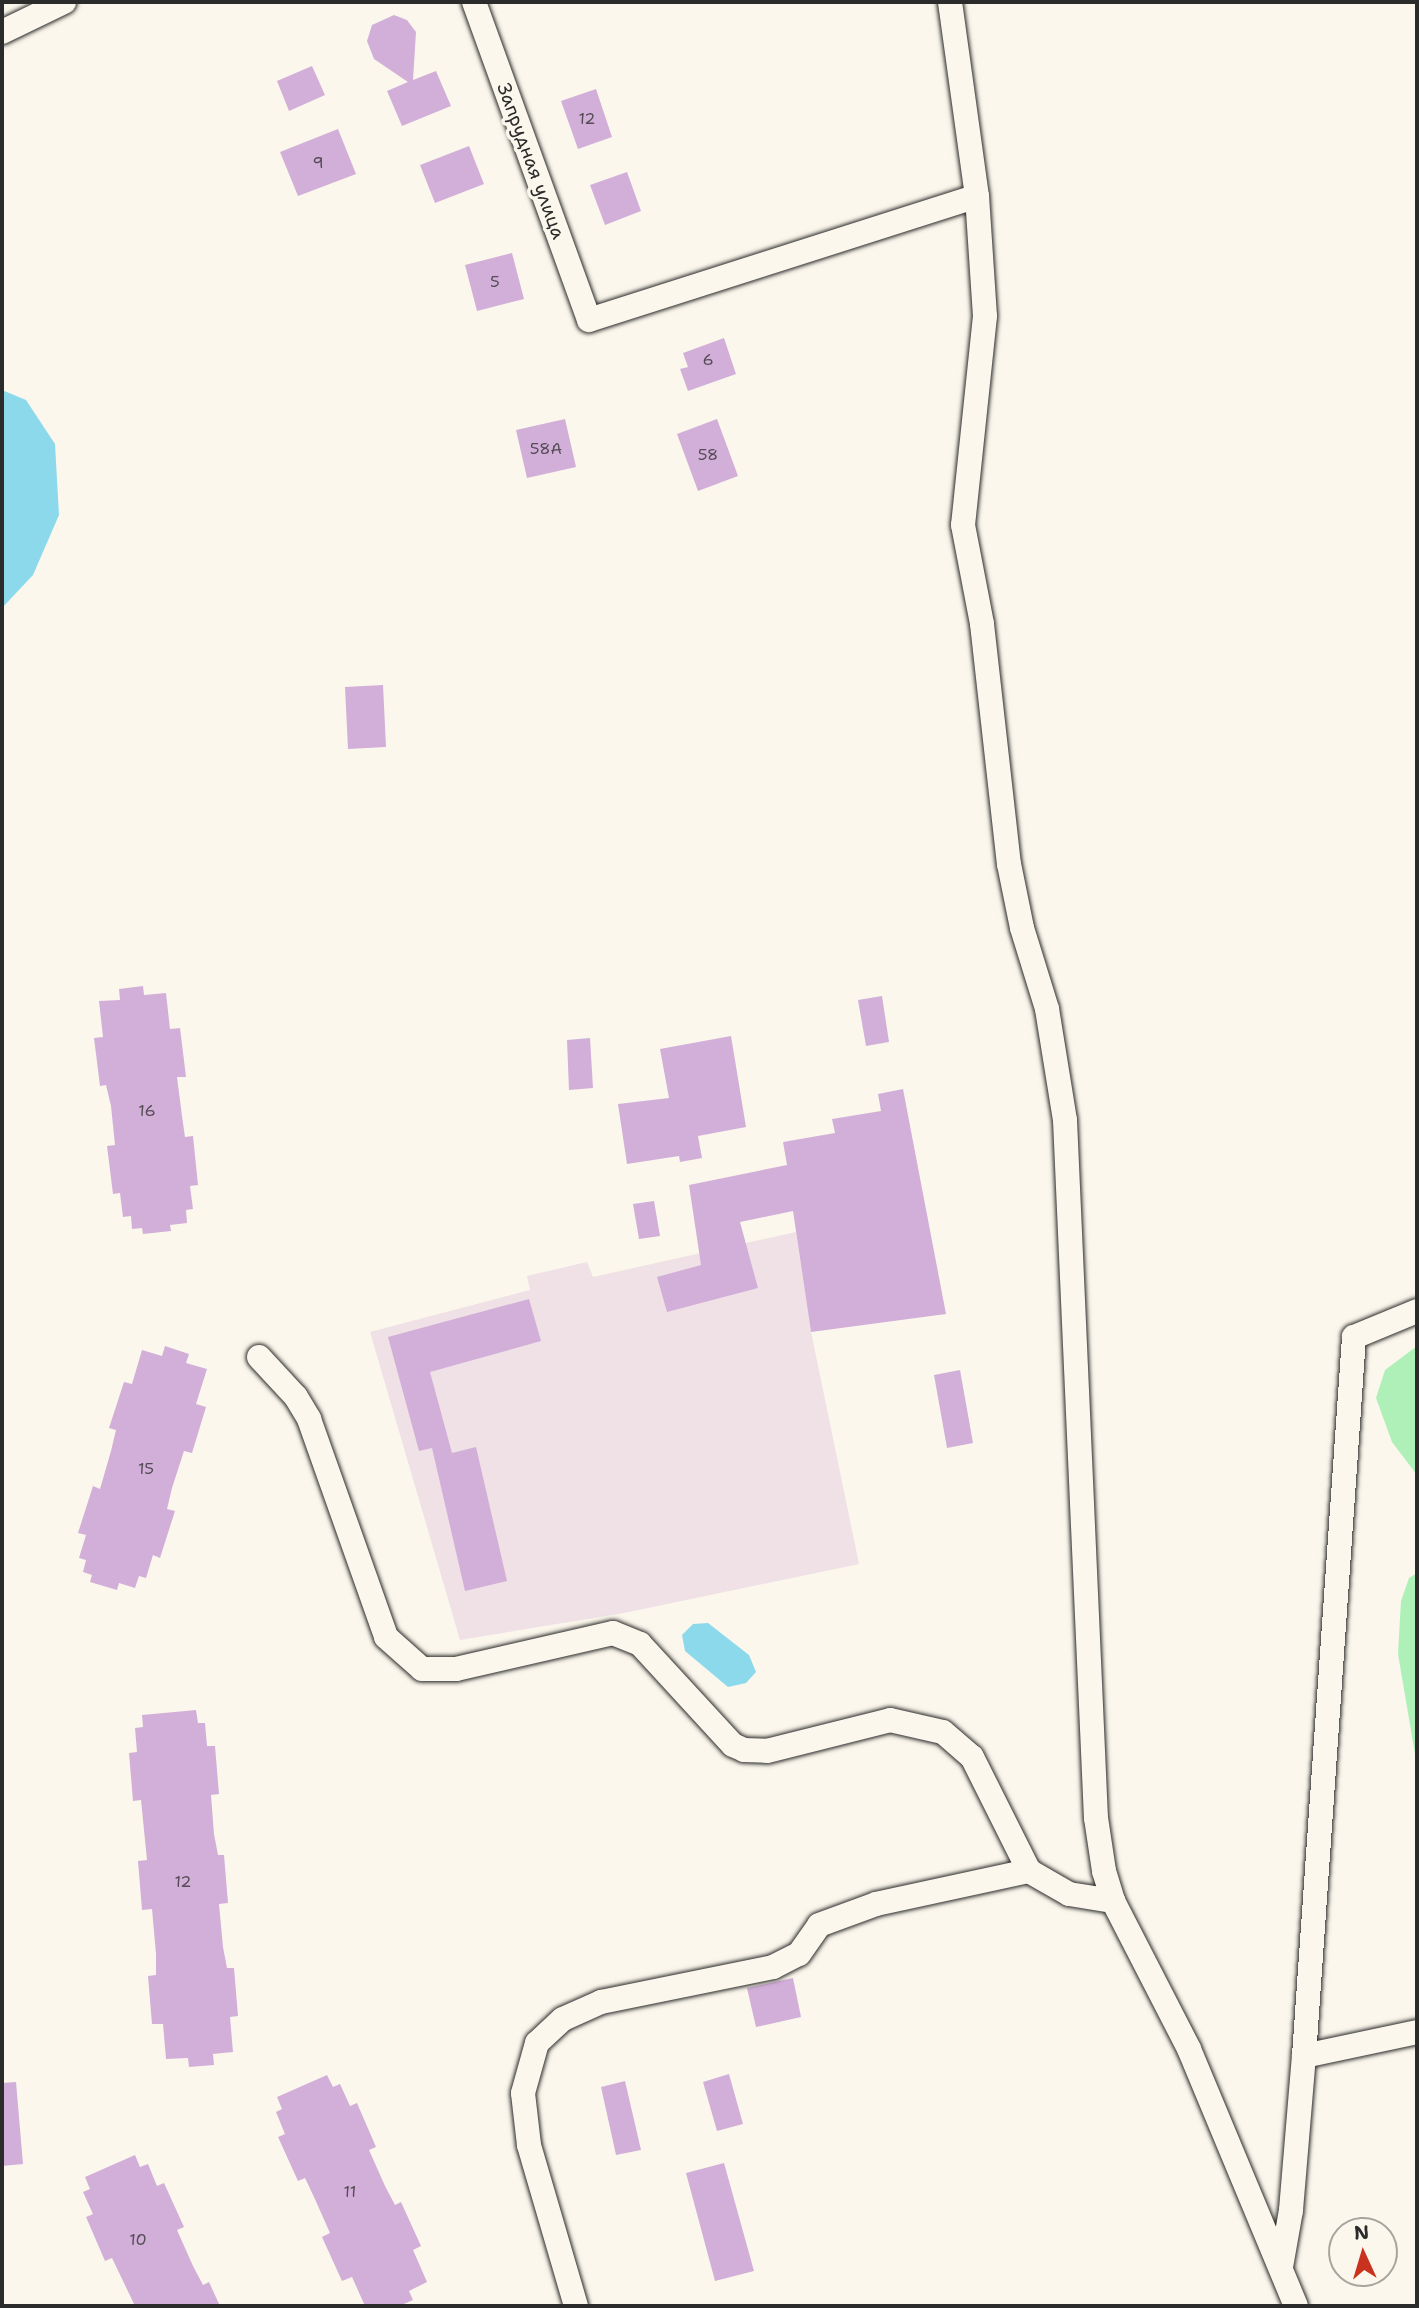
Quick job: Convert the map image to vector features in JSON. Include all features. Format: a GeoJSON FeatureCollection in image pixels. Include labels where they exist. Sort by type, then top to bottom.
{"type":"FeatureCollection","features":[{"type":"Feature","properties":{"kind":"street"},"geometry":{"type":"LineString","coordinates":[[2,32],[64,2]]}},
{"type":"Feature","properties":{"kind":"street","name":"Запрудная улица"},"geometry":{"type":"LineString","coordinates":[[474,2],[589,320],[977,196]]}},
{"type":"Feature","properties":{"kind":"street"},"geometry":{"type":"LineString","coordinates":[[950,2],[977,196],[985,316],[963,525],[982,624],[1009,864],[1022,928],[1047,1009],[1065,1120],[1096,1818],[1113,1901],[1189,2049],[1296,2306]]}},
{"type":"Feature","properties":{"kind":"street"},"geometry":{"type":"LineString","coordinates":[[1281,2267],[1292,2210],[1354,1337],[1417,1311]]}},
{"type":"Feature","properties":{"kind":"street"},"geometry":{"type":"LineString","coordinates":[[259,1357],[296,1397],[309,1419],[386,1637],[422,1669],[456,1670],[613,1633],[640,1644],[733,1745],[744,1750],[767,1751],[869,1723],[890,1720],[943,1732],[972,1757],[1029,1871],[1069,1894],[1113,1901]]}},
{"type":"Feature","properties":{"kind":"street"},"geometry":{"type":"LineString","coordinates":[[576,2306],[529,2145],[523,2093],[537,2043],[563,2019],[601,2002],[773,1967],[799,1954],[819,1925],[876,1904],[1029,1871]]}},
{"type":"Feature","properties":{"kind":"street"},"geometry":{"type":"LineString","coordinates":[[1304,2056],[1417,2032]]}},
{"type":"Feature","properties":{"kind":"shaded area"},"geometry":{"type":"Polygon","coordinates":[[[796,1232],[811,1332],[859,1564],[624,1613],[460,1640],[370,1332],[530,1290],[527,1276],[587,1262],[593,1277],[796,1232]]]}},
{"type":"Feature","properties":{"kind":"green space"},"geometry":{"type":"Polygon","coordinates":[[[1417,1346],[1417,1475],[1392,1442],[1376,1398],[1385,1370],[1417,1346]]]}},
{"type":"Feature","properties":{"kind":"green space"},"geometry":{"type":"Polygon","coordinates":[[[1417,1573],[1417,1766],[1398,1654],[1401,1601],[1409,1578],[1417,1573]]]}},
{"type":"Feature","properties":{"kind":"water"},"geometry":{"type":"Polygon","coordinates":[[[2,390],[26,400],[55,444],[59,515],[33,575],[2,608],[2,390]]]}},
{"type":"Feature","properties":{"kind":"water"},"geometry":{"type":"Polygon","coordinates":[[[708,1623],[749,1655],[756,1672],[746,1683],[728,1687],[685,1651],[682,1635],[693,1624],[708,1623]]]}},
{"type":"Feature","properties":{"kind":"building"},"geometry":{"type":"Polygon","coordinates":[[[394,15],[407,20],[416,32],[413,80],[436,71],[451,106],[402,126],[387,91],[408,82],[374,59],[367,41],[372,25],[394,15]]]}},
{"type":"Feature","properties":{"kind":"building"},"geometry":{"type":"Polygon","coordinates":[[[312,66],[325,95],[289,111],[277,81],[312,66]]]}},
{"type":"Feature","properties":{"kind":"building"},"geometry":{"type":"Polygon","coordinates":[[[596,89],[612,137],[578,149],[561,101],[596,89]]]}},
{"type":"Feature","properties":{"kind":"building"},"geometry":{"type":"Polygon","coordinates":[[[338,129],[356,174],[298,196],[280,152],[338,129]]]}},
{"type":"Feature","properties":{"kind":"building"},"geometry":{"type":"Polygon","coordinates":[[[469,146],[484,184],[435,203],[420,165],[469,146]]]}},
{"type":"Feature","properties":{"kind":"building"},"geometry":{"type":"Polygon","coordinates":[[[627,172],[641,211],[605,225],[590,185],[627,172]]]}},
{"type":"Feature","properties":{"kind":"building"},"geometry":{"type":"Polygon","coordinates":[[[512,253],[524,299],[477,311],[465,265],[512,253]]]}},
{"type":"Feature","properties":{"kind":"building"},"geometry":{"type":"Polygon","coordinates":[[[724,338],[736,374],[688,391],[680,369],[688,367],[683,353],[724,338]]]}},
{"type":"Feature","properties":{"kind":"building"},"geometry":{"type":"Polygon","coordinates":[[[565,419],[576,467],[527,478],[516,430],[565,419]]]}},
{"type":"Feature","properties":{"kind":"building"},"geometry":{"type":"Polygon","coordinates":[[[717,419],[738,476],[698,491],[677,434],[717,419]]]}},
{"type":"Feature","properties":{"kind":"building"},"geometry":{"type":"Polygon","coordinates":[[[383,685],[386,747],[348,749],[345,687],[383,685]]]}},
{"type":"Feature","properties":{"kind":"building"},"geometry":{"type":"Polygon","coordinates":[[[143,986],[144,995],[166,993],[170,1029],[180,1028],[186,1077],[177,1077],[185,1137],[193,1136],[198,1185],[190,1186],[193,1209],[186,1210],[187,1223],[170,1225],[171,1231],[143,1234],[142,1228],[132,1229],[131,1216],[123,1217],[120,1193],[113,1194],[107,1146],[115,1145],[111,1106],[106,1085],[100,1086],[94,1038],[103,1037],[99,1001],[120,1000],[119,989],[143,986]]]}},
{"type":"Feature","properties":{"kind":"building"},"geometry":{"type":"Polygon","coordinates":[[[882,996],[889,1042],[866,1046],[858,1000],[882,996]]]}},
{"type":"Feature","properties":{"kind":"building"},"geometry":{"type":"Polygon","coordinates":[[[731,1036],[746,1127],[698,1136],[702,1158],[680,1162],[679,1156],[627,1164],[618,1104],[669,1098],[660,1049],[731,1036]]]}},
{"type":"Feature","properties":{"kind":"building"},"geometry":{"type":"Polygon","coordinates":[[[590,1038],[593,1088],[569,1090],[567,1040],[590,1038]]]}},
{"type":"Feature","properties":{"kind":"building"},"geometry":{"type":"Polygon","coordinates":[[[903,1089],[946,1314],[811,1332],[793,1211],[740,1222],[758,1288],[667,1312],[657,1277],[701,1265],[689,1185],[787,1165],[783,1142],[835,1133],[832,1119],[881,1111],[878,1094],[903,1089]]]}},
{"type":"Feature","properties":{"kind":"building"},"geometry":{"type":"Polygon","coordinates":[[[654,1201],[660,1236],[639,1239],[633,1204],[654,1201]]]}},
{"type":"Feature","properties":{"kind":"building"},"geometry":{"type":"Polygon","coordinates":[[[529,1299],[541,1341],[430,1372],[452,1453],[476,1447],[507,1581],[465,1591],[432,1448],[419,1451],[388,1337],[529,1299]]]}},
{"type":"Feature","properties":{"kind":"building"},"geometry":{"type":"Polygon","coordinates":[[[165,1346],[189,1354],[186,1363],[207,1369],[196,1404],[206,1407],[192,1453],[184,1451],[172,1488],[167,1509],[175,1511],[160,1558],[153,1555],[146,1578],[139,1576],[135,1588],[119,1583],[117,1590],[90,1582],[92,1575],[83,1572],[86,1560],[79,1558],[86,1535],[78,1533],[93,1486],[100,1489],[116,1430],[109,1428],[124,1382],[132,1384],[142,1350],[162,1356],[165,1346]]]}},
{"type":"Feature","properties":{"kind":"building"},"geometry":{"type":"Polygon","coordinates":[[[960,1370],[973,1443],[947,1448],[934,1375],[960,1370]]]}},
{"type":"Feature","properties":{"kind":"building"},"geometry":{"type":"Polygon","coordinates":[[[196,1710],[198,1723],[205,1723],[207,1746],[215,1746],[219,1794],[211,1795],[214,1834],[218,1855],[224,1855],[228,1903],[219,1904],[227,1968],[234,1968],[238,2016],[230,2017],[233,2052],[213,2054],[214,2065],[189,2067],[188,2058],[166,2059],[163,2024],[152,2024],[148,1976],[156,1975],[156,1954],[152,1909],[142,1910],[138,1861],[147,1860],[141,1800],[133,1801],[129,1753],[137,1752],[135,1728],[143,1727],[142,1715],[196,1710]]]}},
{"type":"Feature","properties":{"kind":"building"},"geometry":{"type":"Polygon","coordinates":[[[793,1978],[801,2017],[756,2027],[747,1988],[793,1978]]]}},
{"type":"Feature","properties":{"kind":"building"},"geometry":{"type":"Polygon","coordinates":[[[729,2074],[743,2124],[717,2131],[703,2082],[729,2074]]]}},
{"type":"Feature","properties":{"kind":"building"},"geometry":{"type":"Polygon","coordinates":[[[327,2075],[333,2087],[340,2084],[350,2106],[357,2103],[376,2147],[369,2150],[385,2186],[395,2205],[401,2202],[421,2246],[413,2250],[427,2282],[409,2291],[413,2300],[399,2306],[365,2306],[352,2277],[342,2281],[322,2237],[330,2233],[314,2197],[305,2178],[298,2181],[278,2137],[285,2134],[276,2112],[282,2109],[277,2097],[327,2075]]]}},
{"type":"Feature","properties":{"kind":"building"},"geometry":{"type":"Polygon","coordinates":[[[625,2081],[641,2150],[616,2155],[601,2087],[625,2081]]]}},
{"type":"Feature","properties":{"kind":"building"},"geometry":{"type":"Polygon","coordinates":[[[16,2082],[23,2164],[2,2166],[2,2083],[16,2082]]]}},
{"type":"Feature","properties":{"kind":"building"},"geometry":{"type":"Polygon","coordinates":[[[135,2155],[140,2167],[148,2164],[157,2186],[164,2183],[184,2227],[177,2230],[193,2266],[203,2285],[209,2282],[220,2306],[135,2306],[112,2258],[105,2261],[86,2217],[93,2214],[83,2192],[90,2189],[85,2177],[135,2155]]]}},
{"type":"Feature","properties":{"kind":"building"},"geometry":{"type":"Polygon","coordinates":[[[724,2163],[754,2271],[715,2281],[686,2173],[724,2163]]]}}]}
